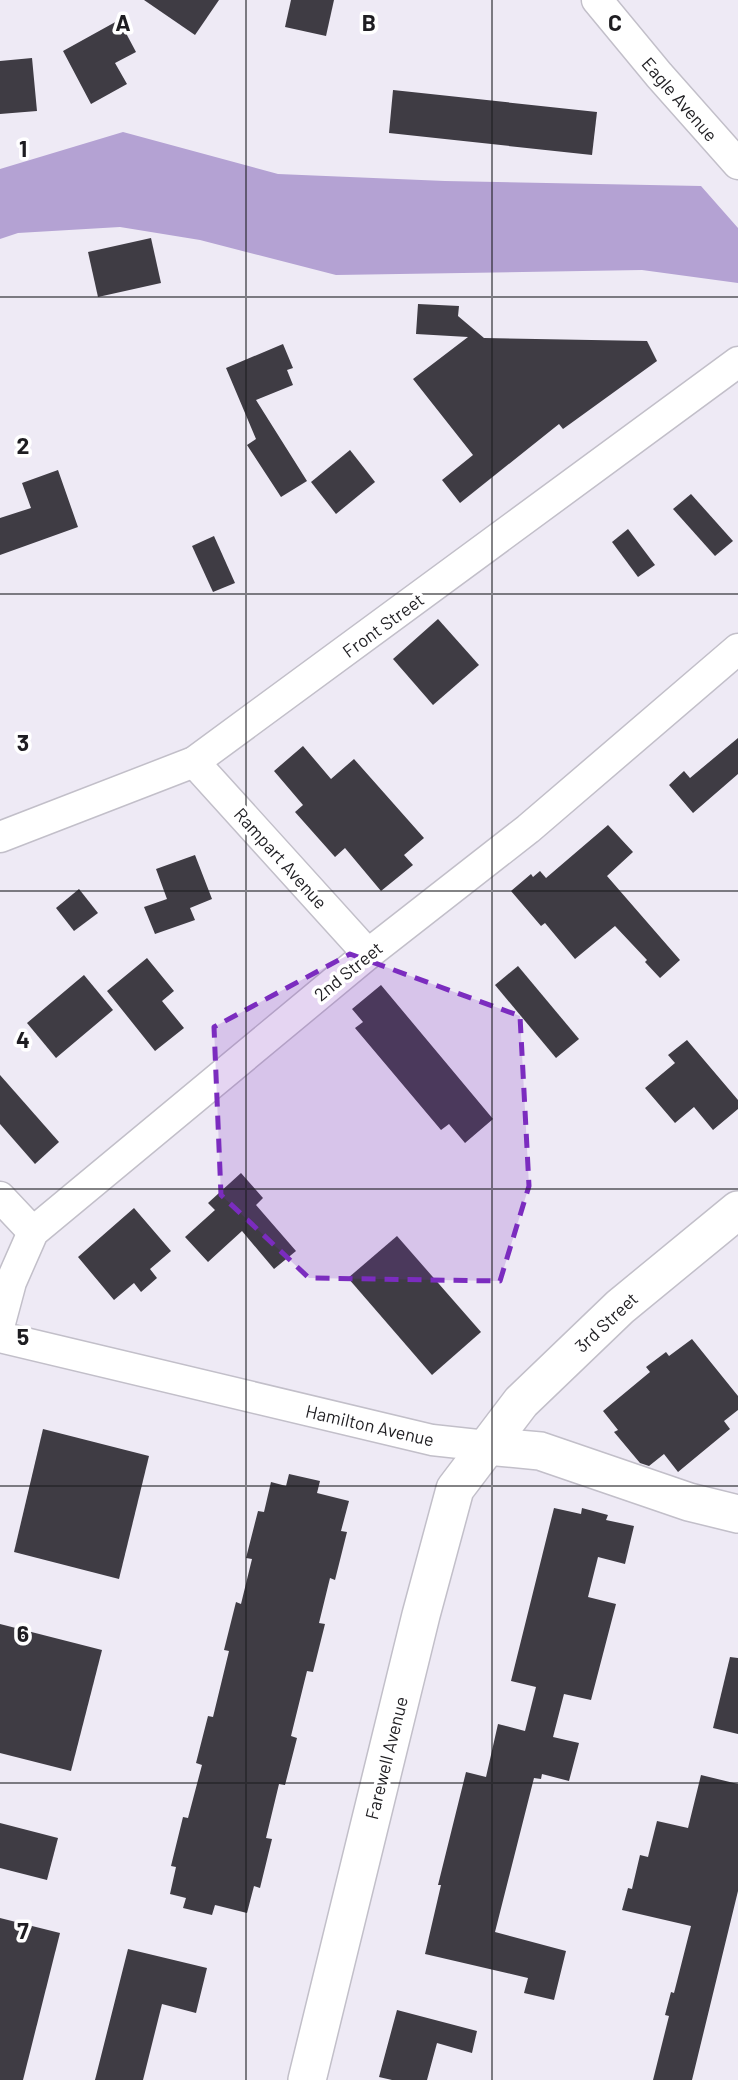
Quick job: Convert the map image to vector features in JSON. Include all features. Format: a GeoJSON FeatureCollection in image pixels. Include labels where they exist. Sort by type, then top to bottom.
{"type":"FeatureCollection","features":[{"type":"Feature","properties":{"kind":"street","name":"Eagle Avenue"},"geometry":{"type":"LineString","coordinates":[[597,0],[738,164]]}},
{"type":"Feature","properties":{"kind":"street","name":"Front Street"},"geometry":{"type":"LineString","coordinates":[[0,836],[194,762],[738,362]]}},
{"type":"Feature","properties":{"kind":"street","name":"2nd Street"},"geometry":{"type":"LineString","coordinates":[[0,1323],[11,1282],[33,1232],[368,954],[528,829],[738,649]]}},
{"type":"Feature","properties":{"kind":"street","name":"Rampart Avenue"},"geometry":{"type":"LineString","coordinates":[[194,762],[368,954]]}},
{"type":"Feature","properties":{"kind":"street"},"geometry":{"type":"LineString","coordinates":[[0,1197],[33,1232]]}},
{"type":"Feature","properties":{"kind":"street","name":"3rd Street"},"geometry":{"type":"LineString","coordinates":[[487,1447],[521,1402],[620,1307],[738,1210]]}},
{"type":"Feature","properties":{"kind":"street","name":"Hamilton Avenue"},"geometry":{"type":"LineString","coordinates":[[0,1337],[432,1440],[540,1451],[689,1502],[738,1514]]}},
{"type":"Feature","properties":{"kind":"street","name":"Farewell Avenue"},"geometry":{"type":"LineString","coordinates":[[307,2080],[421,1615],[455,1489],[487,1447]]}},
{"type":"Feature","properties":{"kind":"highlighted area"},"geometry":{"type":"Polygon","coordinates":[[[350,954],[520,1016],[529,1186],[500,1281],[309,1278],[221,1195],[214,1027],[350,954]]]}},
{"type":"Feature","properties":{"kind":"shaded area"},"geometry":{"type":"Polygon","coordinates":[[[123,132],[278,174],[445,181],[701,186],[738,228],[738,283],[642,270],[336,275],[200,240],[120,227],[18,233],[0,239],[0,169],[123,132]]]}},
{"type":"Feature","properties":{"kind":"building"},"geometry":{"type":"Polygon","coordinates":[[[144,0],[219,0],[195,35],[144,0]]]}},
{"type":"Feature","properties":{"kind":"building"},"geometry":{"type":"Polygon","coordinates":[[[291,0],[334,0],[326,36],[285,27],[291,0]]]}},
{"type":"Feature","properties":{"kind":"building"},"geometry":{"type":"Polygon","coordinates":[[[119,20],[136,52],[115,63],[127,84],[91,104],[63,51],[119,20]]]}},
{"type":"Feature","properties":{"kind":"building"},"geometry":{"type":"Polygon","coordinates":[[[32,58],[37,111],[0,114],[0,61],[32,58]]]}},
{"type":"Feature","properties":{"kind":"building"},"geometry":{"type":"Polygon","coordinates":[[[393,90],[597,112],[592,155],[389,133],[393,90]]]}},
{"type":"Feature","properties":{"kind":"building"},"geometry":{"type":"Polygon","coordinates":[[[151,238],[161,283],[98,297],[88,252],[151,238]]]}},
{"type":"Feature","properties":{"kind":"building"},"geometry":{"type":"Polygon","coordinates":[[[418,304],[459,306],[458,316],[484,338],[647,341],[657,361],[563,429],[559,424],[460,503],[442,480],[473,455],[413,379],[468,337],[416,334],[418,304]]]}},
{"type":"Feature","properties":{"kind":"building"},"geometry":{"type":"Polygon","coordinates":[[[283,344],[293,368],[287,370],[293,385],[256,400],[307,481],[281,497],[247,445],[256,439],[226,368],[283,344]]]}},
{"type":"Feature","properties":{"kind":"building"},"geometry":{"type":"Polygon","coordinates":[[[350,450],[375,482],[336,514],[311,482],[350,450]]]}},
{"type":"Feature","properties":{"kind":"building"},"geometry":{"type":"Polygon","coordinates":[[[58,470],[78,527],[0,555],[0,518],[31,508],[22,483],[58,470]]]}},
{"type":"Feature","properties":{"kind":"building"},"geometry":{"type":"Polygon","coordinates":[[[691,494],[733,541],[715,556],[673,509],[691,494]]]}},
{"type":"Feature","properties":{"kind":"building"},"geometry":{"type":"Polygon","coordinates":[[[628,529],[655,565],[638,577],[612,542],[628,529]]]}},
{"type":"Feature","properties":{"kind":"building"},"geometry":{"type":"Polygon","coordinates":[[[214,536],[235,583],[213,592],[192,546],[214,536]]]}},
{"type":"Feature","properties":{"kind":"building"},"geometry":{"type":"Polygon","coordinates":[[[438,619],[479,665],[433,705],[393,659],[438,619]]]}},
{"type":"Feature","properties":{"kind":"building"},"geometry":{"type":"Polygon","coordinates":[[[738,738],[738,774],[693,813],[669,785],[684,771],[690,778],[738,738]]]}},
{"type":"Feature","properties":{"kind":"building"},"geometry":{"type":"Polygon","coordinates":[[[303,746],[331,779],[354,759],[424,838],[404,855],[413,865],[381,891],[345,848],[335,857],[295,812],[303,805],[274,771],[303,746]]]}},
{"type":"Feature","properties":{"kind":"building"},"geometry":{"type":"Polygon","coordinates":[[[608,825],[633,852],[607,876],[680,960],[660,978],[615,926],[575,959],[545,923],[541,926],[511,891],[531,874],[533,877],[540,871],[546,878],[608,825]]]}},
{"type":"Feature","properties":{"kind":"building"},"geometry":{"type":"Polygon","coordinates":[[[195,855],[212,899],[190,908],[195,920],[155,934],[144,907],[167,899],[156,869],[195,855]]]}},
{"type":"Feature","properties":{"kind":"building"},"geometry":{"type":"Polygon","coordinates":[[[79,889],[98,913],[74,931],[56,908],[79,889]]]}},
{"type":"Feature","properties":{"kind":"building"},"geometry":{"type":"Polygon","coordinates":[[[147,958],[174,991],[162,1001],[184,1028],[155,1051],[107,991],[147,958]]]}},
{"type":"Feature","properties":{"kind":"building"},"geometry":{"type":"Polygon","coordinates":[[[518,966],[579,1039],[556,1058],[495,985],[518,966]]]}},
{"type":"Feature","properties":{"kind":"building"},"geometry":{"type":"Polygon","coordinates":[[[84,975],[113,1010],[56,1058],[27,1023],[84,975]]]}},
{"type":"Feature","properties":{"kind":"building"},"geometry":{"type":"Polygon","coordinates":[[[381,985],[493,1119],[465,1143],[449,1124],[441,1130],[355,1028],[363,1022],[352,1009],[381,985]]]}},
{"type":"Feature","properties":{"kind":"building"},"geometry":{"type":"Polygon","coordinates":[[[687,1040],[738,1100],[738,1109],[713,1130],[694,1107],[675,1123],[645,1088],[675,1063],[668,1055],[687,1040]]]}},
{"type":"Feature","properties":{"kind":"building"},"geometry":{"type":"Polygon","coordinates":[[[0,1075],[59,1142],[35,1164],[0,1124],[0,1075]]]}},
{"type":"Feature","properties":{"kind":"building"},"geometry":{"type":"Polygon","coordinates":[[[241,1173],[263,1198],[256,1205],[296,1251],[274,1269],[242,1231],[208,1262],[185,1237],[215,1210],[208,1203],[241,1173]]]}},
{"type":"Feature","properties":{"kind":"building"},"geometry":{"type":"Polygon","coordinates":[[[134,1208],[171,1251],[150,1269],[157,1278],[141,1292],[134,1283],[114,1300],[78,1257],[134,1208]]]}},
{"type":"Feature","properties":{"kind":"building"},"geometry":{"type":"Polygon","coordinates":[[[397,1236],[481,1332],[432,1375],[348,1278],[397,1236]]]}},
{"type":"Feature","properties":{"kind":"building"},"geometry":{"type":"Polygon","coordinates":[[[692,1339],[738,1396],[738,1410],[724,1421],[730,1429],[678,1472],[664,1454],[649,1466],[640,1463],[614,1432],[618,1430],[603,1411],[650,1372],[646,1367],[666,1352],[669,1356],[692,1339]]]}},
{"type":"Feature","properties":{"kind":"building"},"geometry":{"type":"Polygon","coordinates":[[[43,1429],[149,1456],[119,1579],[14,1552],[43,1429]]]}},
{"type":"Feature","properties":{"kind":"building"},"geometry":{"type":"Polygon","coordinates":[[[289,1474],[320,1481],[317,1493],[349,1501],[341,1531],[347,1532],[335,1580],[330,1578],[319,1623],[325,1624],[313,1672],[307,1671],[291,1736],[297,1738],[285,1785],[279,1784],[266,1838],[272,1839],[260,1888],[254,1886],[247,1913],[215,1905],[212,1915],[183,1908],[186,1898],[170,1894],[176,1867],[171,1866],[183,1817],[188,1818],[202,1765],[196,1763],[208,1716],[213,1717],[229,1651],[224,1650],[236,1602],[241,1604],[252,1559],[246,1558],[258,1511],[264,1512],[271,1482],[286,1486],[289,1474]]]}},
{"type":"Feature","properties":{"kind":"building"},"geometry":{"type":"Polygon","coordinates":[[[554,1508],[581,1514],[582,1508],[608,1515],[606,1520],[634,1526],[625,1564],[598,1557],[588,1597],[616,1604],[591,1700],[564,1694],[553,1737],[579,1743],[569,1781],[542,1774],[541,1779],[534,1778],[495,1932],[566,1951],[554,2000],[524,1993],[528,1978],[425,1954],[441,1885],[438,1885],[466,1772],[486,1777],[498,1724],[525,1731],[536,1687],[511,1681],[554,1508]]]}},
{"type":"Feature","properties":{"kind":"building"},"geometry":{"type":"Polygon","coordinates":[[[0,1624],[102,1650],[71,1771],[0,1753],[0,1624]]]}},
{"type":"Feature","properties":{"kind":"building"},"geometry":{"type":"Polygon","coordinates":[[[730,1657],[738,1658],[738,1734],[713,1728],[730,1657]]]}},
{"type":"Feature","properties":{"kind":"building"},"geometry":{"type":"Polygon","coordinates":[[[701,1775],[738,1784],[738,1891],[692,2080],[653,2080],[669,2016],[665,2015],[671,1992],[674,1993],[691,1926],[622,1910],[628,1888],[632,1889],[640,1855],[648,1857],[657,1821],[688,1828],[701,1775]]]}},
{"type":"Feature","properties":{"kind":"building"},"geometry":{"type":"Polygon","coordinates":[[[0,1823],[58,1838],[47,1880],[0,1868],[0,1823]]]}},
{"type":"Feature","properties":{"kind":"building"},"geometry":{"type":"Polygon","coordinates":[[[0,1918],[60,1933],[23,2080],[0,2080],[0,1918]]]}},
{"type":"Feature","properties":{"kind":"building"},"geometry":{"type":"Polygon","coordinates":[[[128,1949],[207,1968],[196,2013],[162,2004],[143,2080],[95,2080],[128,1949]]]}},
{"type":"Feature","properties":{"kind":"building"},"geometry":{"type":"Polygon","coordinates":[[[397,2010],[477,2031],[472,2053],[437,2043],[427,2080],[392,2080],[379,2077],[397,2010]]]}}]}
